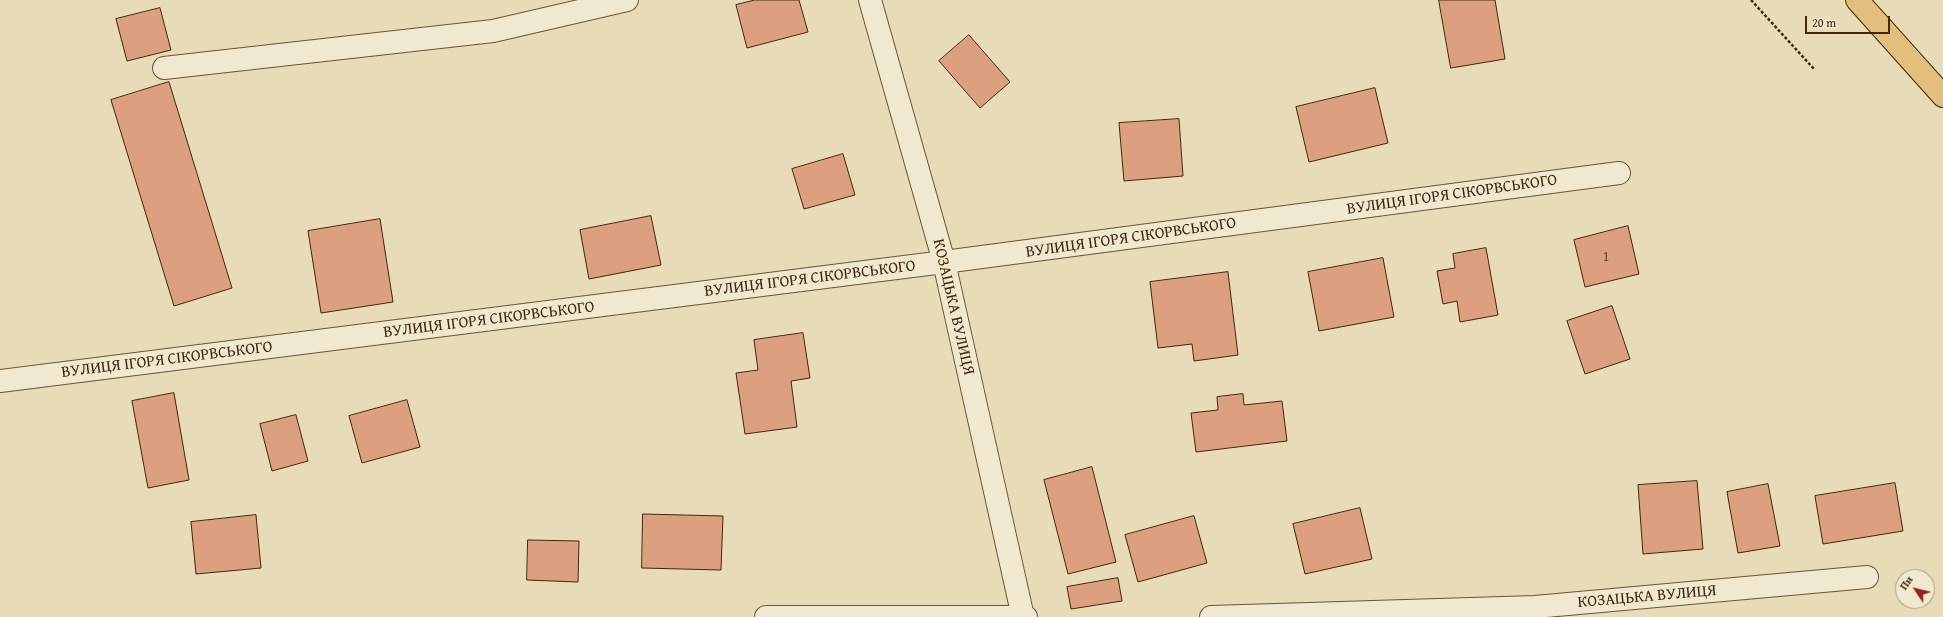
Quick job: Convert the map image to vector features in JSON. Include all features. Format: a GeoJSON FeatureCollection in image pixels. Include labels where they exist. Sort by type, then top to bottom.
{"type":"FeatureCollection","features":[{"type":"Feature","properties":{"kind":"main road"},"geometry":{"type":"LineString","coordinates":[[1857,0],[1943,96]]}},
{"type":"Feature","properties":{"kind":"street"},"geometry":{"type":"LineString","coordinates":[[164,68],[493,31],[627,0]]}},
{"type":"Feature","properties":{"kind":"street","name":"КОЗАЦЬКА ВУЛИЦЯ"},"geometry":{"type":"LineString","coordinates":[[870,0],[944,262],[1022,617]]}},
{"type":"Feature","properties":{"kind":"street","name":"ВУЛИЦЯ ІГОРЯ СІКОРВСЬКОГО"},"geometry":{"type":"LineString","coordinates":[[0,381],[944,262],[1619,173]]}},
{"type":"Feature","properties":{"kind":"street","name":"КОЗАЦЬКА ВУЛИЦЯ"},"geometry":{"type":"LineString","coordinates":[[1211,617],[1535,607],[1867,577]]}},
{"type":"Feature","properties":{"kind":"street"},"geometry":{"type":"LineString","coordinates":[[766,617],[1026,617]]}},
{"type":"Feature","properties":{"kind":"path"},"geometry":{"type":"LineString","coordinates":[[1751,0],[1814,69]]}},
{"type":"Feature","properties":{"kind":"building"},"geometry":{"type":"Polygon","coordinates":[[[755,0],[799,0],[808,32],[747,48],[736,5],[755,0]]]}},
{"type":"Feature","properties":{"kind":"building"},"geometry":{"type":"Polygon","coordinates":[[[1439,0],[1495,0],[1505,59],[1451,68],[1439,0]]]}},
{"type":"Feature","properties":{"kind":"building"},"geometry":{"type":"Polygon","coordinates":[[[160,8],[171,50],[127,61],[116,19],[160,8]]]}},
{"type":"Feature","properties":{"kind":"building"},"geometry":{"type":"Polygon","coordinates":[[[969,35],[1010,82],[980,108],[939,61],[969,35]]]}},
{"type":"Feature","properties":{"kind":"building"},"geometry":{"type":"Polygon","coordinates":[[[169,82],[232,288],[174,306],[111,100],[169,82]]]}},
{"type":"Feature","properties":{"kind":"building"},"geometry":{"type":"Polygon","coordinates":[[[1375,88],[1388,143],[1309,162],[1296,107],[1375,88]]]}},
{"type":"Feature","properties":{"kind":"building"},"geometry":{"type":"Polygon","coordinates":[[[1179,119],[1183,176],[1124,181],[1119,123],[1179,119]]]}},
{"type":"Feature","properties":{"kind":"building"},"geometry":{"type":"Polygon","coordinates":[[[843,154],[855,195],[804,209],[792,169],[843,154]]]}},
{"type":"Feature","properties":{"kind":"building"},"geometry":{"type":"Polygon","coordinates":[[[651,216],[661,265],[589,279],[580,230],[651,216]]]}},
{"type":"Feature","properties":{"kind":"building"},"geometry":{"type":"Polygon","coordinates":[[[380,219],[393,302],[321,313],[308,231],[380,219]]]}},
{"type":"Feature","properties":{"kind":"building"},"geometry":{"type":"Polygon","coordinates":[[[1628,226],[1639,274],[1585,287],[1574,240],[1628,226]]]}},
{"type":"Feature","properties":{"kind":"building"},"geometry":{"type":"Polygon","coordinates":[[[1486,248],[1498,315],[1460,322],[1457,301],[1443,304],[1437,271],[1455,268],[1453,254],[1486,248]]]}},
{"type":"Feature","properties":{"kind":"building"},"geometry":{"type":"Polygon","coordinates":[[[1383,258],[1394,317],[1319,331],[1308,272],[1383,258]]]}},
{"type":"Feature","properties":{"kind":"building"},"geometry":{"type":"Polygon","coordinates":[[[1228,272],[1238,355],[1194,361],[1192,344],[1158,348],[1150,282],[1228,272]]]}},
{"type":"Feature","properties":{"kind":"building"},"geometry":{"type":"Polygon","coordinates":[[[1612,306],[1630,359],[1585,374],[1567,321],[1612,306]]]}},
{"type":"Feature","properties":{"kind":"building"},"geometry":{"type":"Polygon","coordinates":[[[803,333],[810,378],[791,381],[797,427],[745,434],[736,373],[758,370],[754,340],[803,333]]]}},
{"type":"Feature","properties":{"kind":"building"},"geometry":{"type":"Polygon","coordinates":[[[174,393],[189,480],[148,488],[132,401],[174,393]]]}},
{"type":"Feature","properties":{"kind":"building"},"geometry":{"type":"Polygon","coordinates":[[[1243,394],[1244,405],[1282,401],[1287,441],[1196,452],[1191,413],[1218,410],[1217,397],[1243,394]]]}},
{"type":"Feature","properties":{"kind":"building"},"geometry":{"type":"Polygon","coordinates":[[[407,400],[420,447],[362,463],[349,416],[407,400]]]}},
{"type":"Feature","properties":{"kind":"building"},"geometry":{"type":"Polygon","coordinates":[[[296,415],[308,461],[272,471],[260,424],[296,415]]]}},
{"type":"Feature","properties":{"kind":"building"},"geometry":{"type":"Polygon","coordinates":[[[1092,467],[1116,562],[1068,574],[1044,480],[1092,467]]]}},
{"type":"Feature","properties":{"kind":"building"},"geometry":{"type":"Polygon","coordinates":[[[1697,481],[1703,549],[1643,554],[1638,485],[1697,481]]]}},
{"type":"Feature","properties":{"kind":"building"},"geometry":{"type":"Polygon","coordinates":[[[1895,483],[1903,531],[1823,544],[1815,496],[1895,483]]]}},
{"type":"Feature","properties":{"kind":"building"},"geometry":{"type":"Polygon","coordinates":[[[1768,484],[1780,546],[1738,553],[1727,492],[1768,484]]]}},
{"type":"Feature","properties":{"kind":"building"},"geometry":{"type":"Polygon","coordinates":[[[1360,508],[1372,559],[1305,574],[1293,524],[1360,508]]]}},
{"type":"Feature","properties":{"kind":"building"},"geometry":{"type":"Polygon","coordinates":[[[643,514],[723,516],[721,570],[642,568],[643,514]]]}},
{"type":"Feature","properties":{"kind":"building"},"geometry":{"type":"Polygon","coordinates":[[[256,515],[261,568],[196,574],[191,522],[256,515]]]}},
{"type":"Feature","properties":{"kind":"building"},"geometry":{"type":"Polygon","coordinates":[[[1194,516],[1207,563],[1138,582],[1125,535],[1194,516]]]}},
{"type":"Feature","properties":{"kind":"building"},"geometry":{"type":"Polygon","coordinates":[[[528,540],[579,541],[578,582],[527,580],[528,540]]]}},
{"type":"Feature","properties":{"kind":"building"},"geometry":{"type":"Polygon","coordinates":[[[1118,578],[1122,601],[1071,609],[1067,587],[1118,578]]]}}]}
